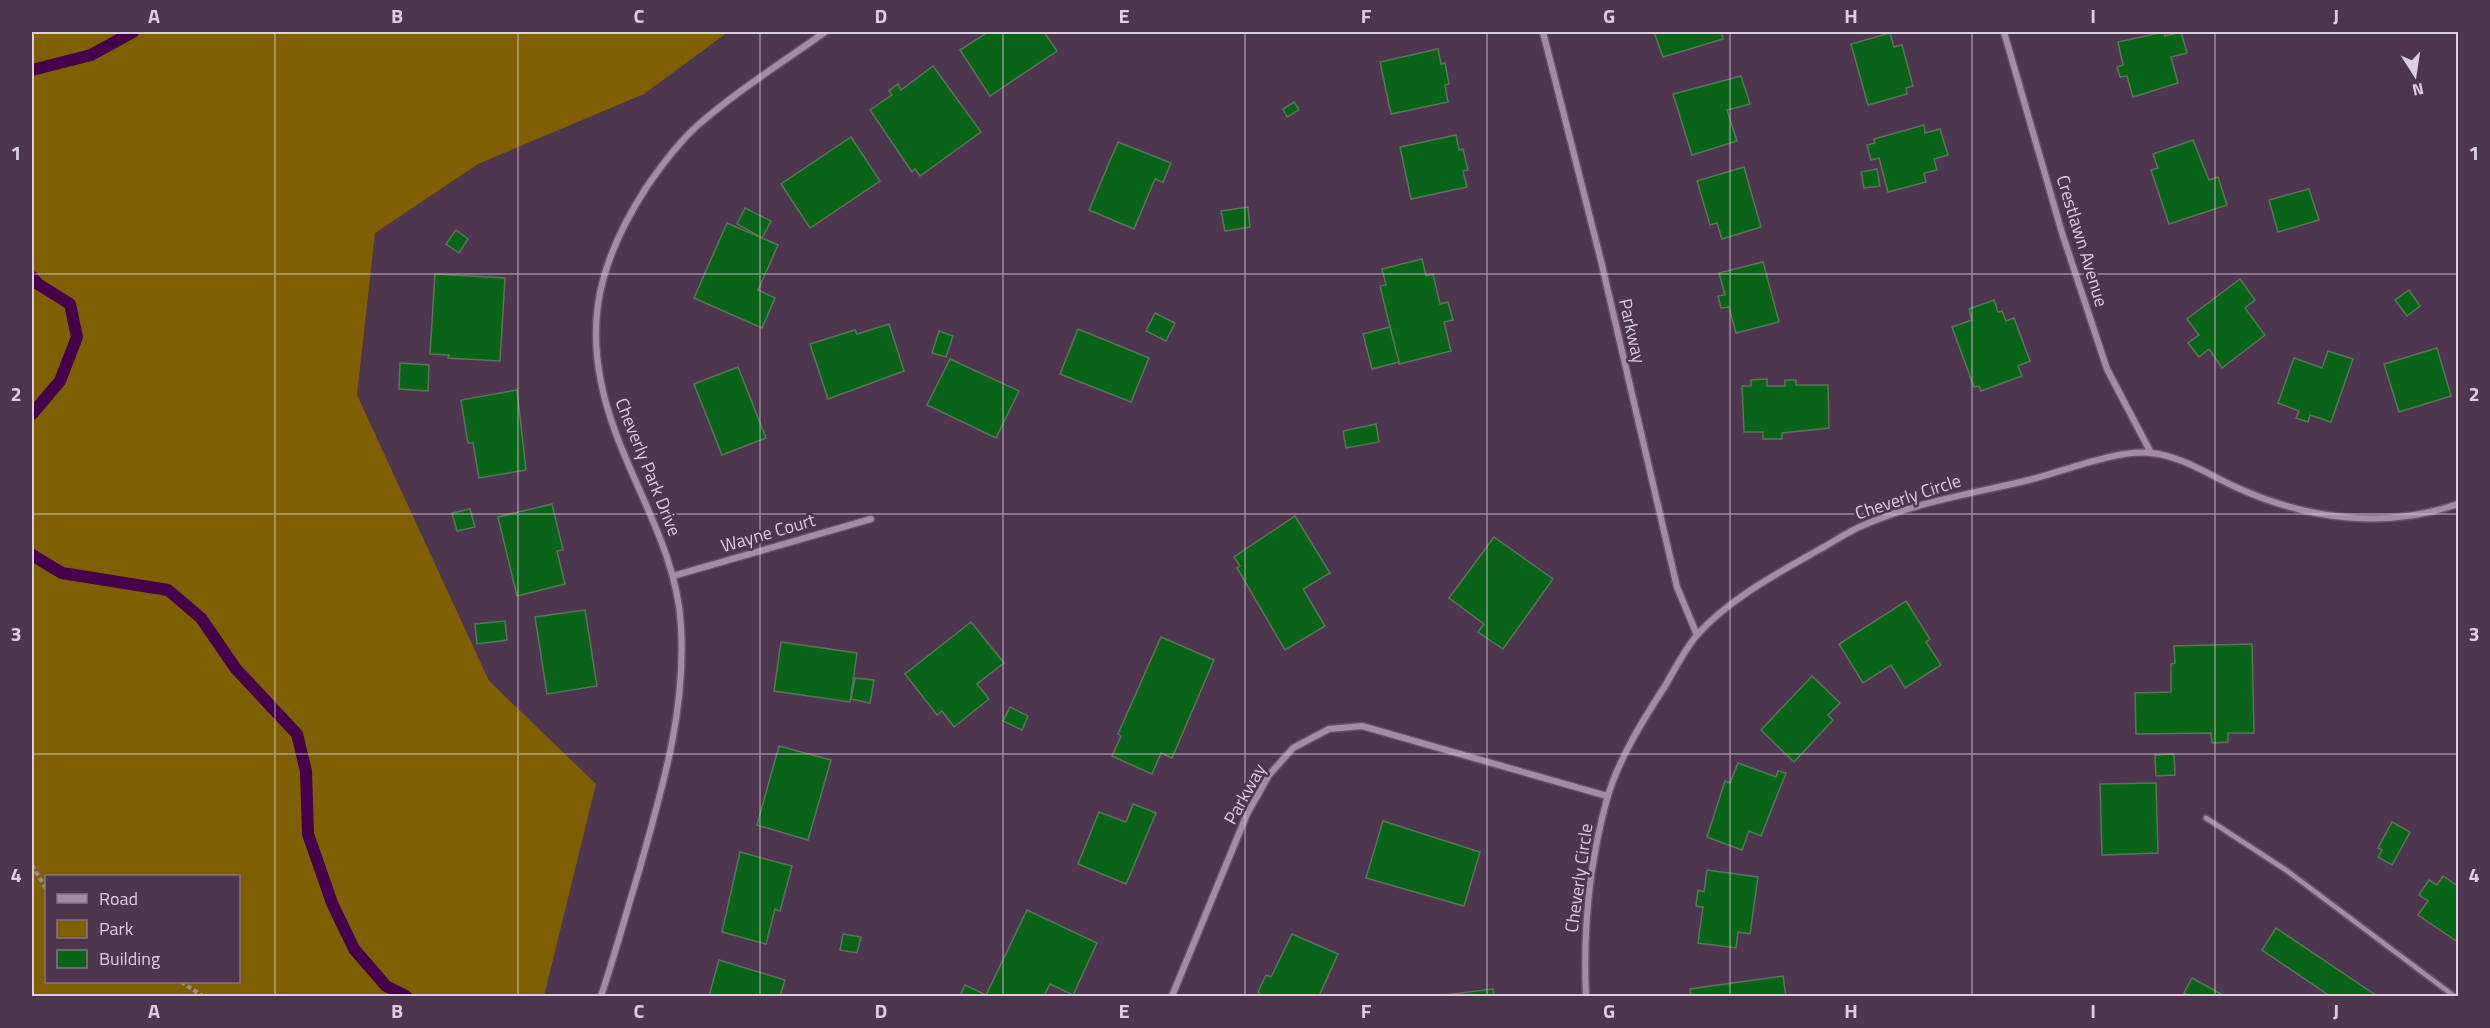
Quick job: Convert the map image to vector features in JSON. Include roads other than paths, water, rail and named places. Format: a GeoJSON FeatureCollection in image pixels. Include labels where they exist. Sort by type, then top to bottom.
{"type":"FeatureCollection","features":[{"type":"Feature","properties":{"kind":"street","name":"Cheverly Park Drive"},"geometry":{"type":"LineString","coordinates":[[602,996],[658,809],[680,708],[681,623],[673,576],[660,535],[616,435],[602,394],[595,342],[597,300],[609,256],[627,218],[662,165],[696,127],[825,32]]}},
{"type":"Feature","properties":{"kind":"street","name":"Parkway"},"geometry":{"type":"LineString","coordinates":[[1543,32],[1602,261],[1677,587],[1697,635]]}},
{"type":"Feature","properties":{"kind":"street","name":"Crestlawn Avenue"},"geometry":{"type":"LineString","coordinates":[[2004,32],[2062,233],[2107,369],[2151,453]]}},
{"type":"Feature","properties":{"kind":"street","name":"Cheverly Circle"},"geometry":{"type":"LineString","coordinates":[[1586,996],[1584,947],[1589,885],[1607,796],[1653,706],[1697,635],[1742,597],[1862,525],[1957,495],[2022,482],[2121,456],[2151,453],[2186,462],[2241,490],[2291,508],[2339,519],[2388,518],[2444,509],[2458,504]]}},
{"type":"Feature","properties":{"kind":"street","name":"Wayne Court"},"geometry":{"type":"LineString","coordinates":[[673,576],[871,519]]}},
{"type":"Feature","properties":{"kind":"street","name":"Parkway"},"geometry":{"type":"LineString","coordinates":[[1172,996],[1247,814],[1269,775],[1293,748],[1329,729],[1362,726],[1607,796]]}},
{"type":"Feature","properties":{"kind":"lane"},"geometry":{"type":"LineString","coordinates":[[2206,818],[2286,870],[2454,996]]}},
{"type":"Feature","properties":{"kind":"waterway"},"geometry":{"type":"LineString","coordinates":[[32,70],[91,55],[133,32]]}},
{"type":"Feature","properties":{"kind":"waterway"},"geometry":{"type":"LineString","coordinates":[[32,277],[38,284],[70,304],[77,337],[60,381],[32,414]]}},
{"type":"Feature","properties":{"kind":"waterway"},"geometry":{"type":"LineString","coordinates":[[32,555],[62,573],[168,590],[201,618],[236,669],[297,734],[306,771],[308,834],[332,903],[354,949],[386,986],[406,996]]}}]}
